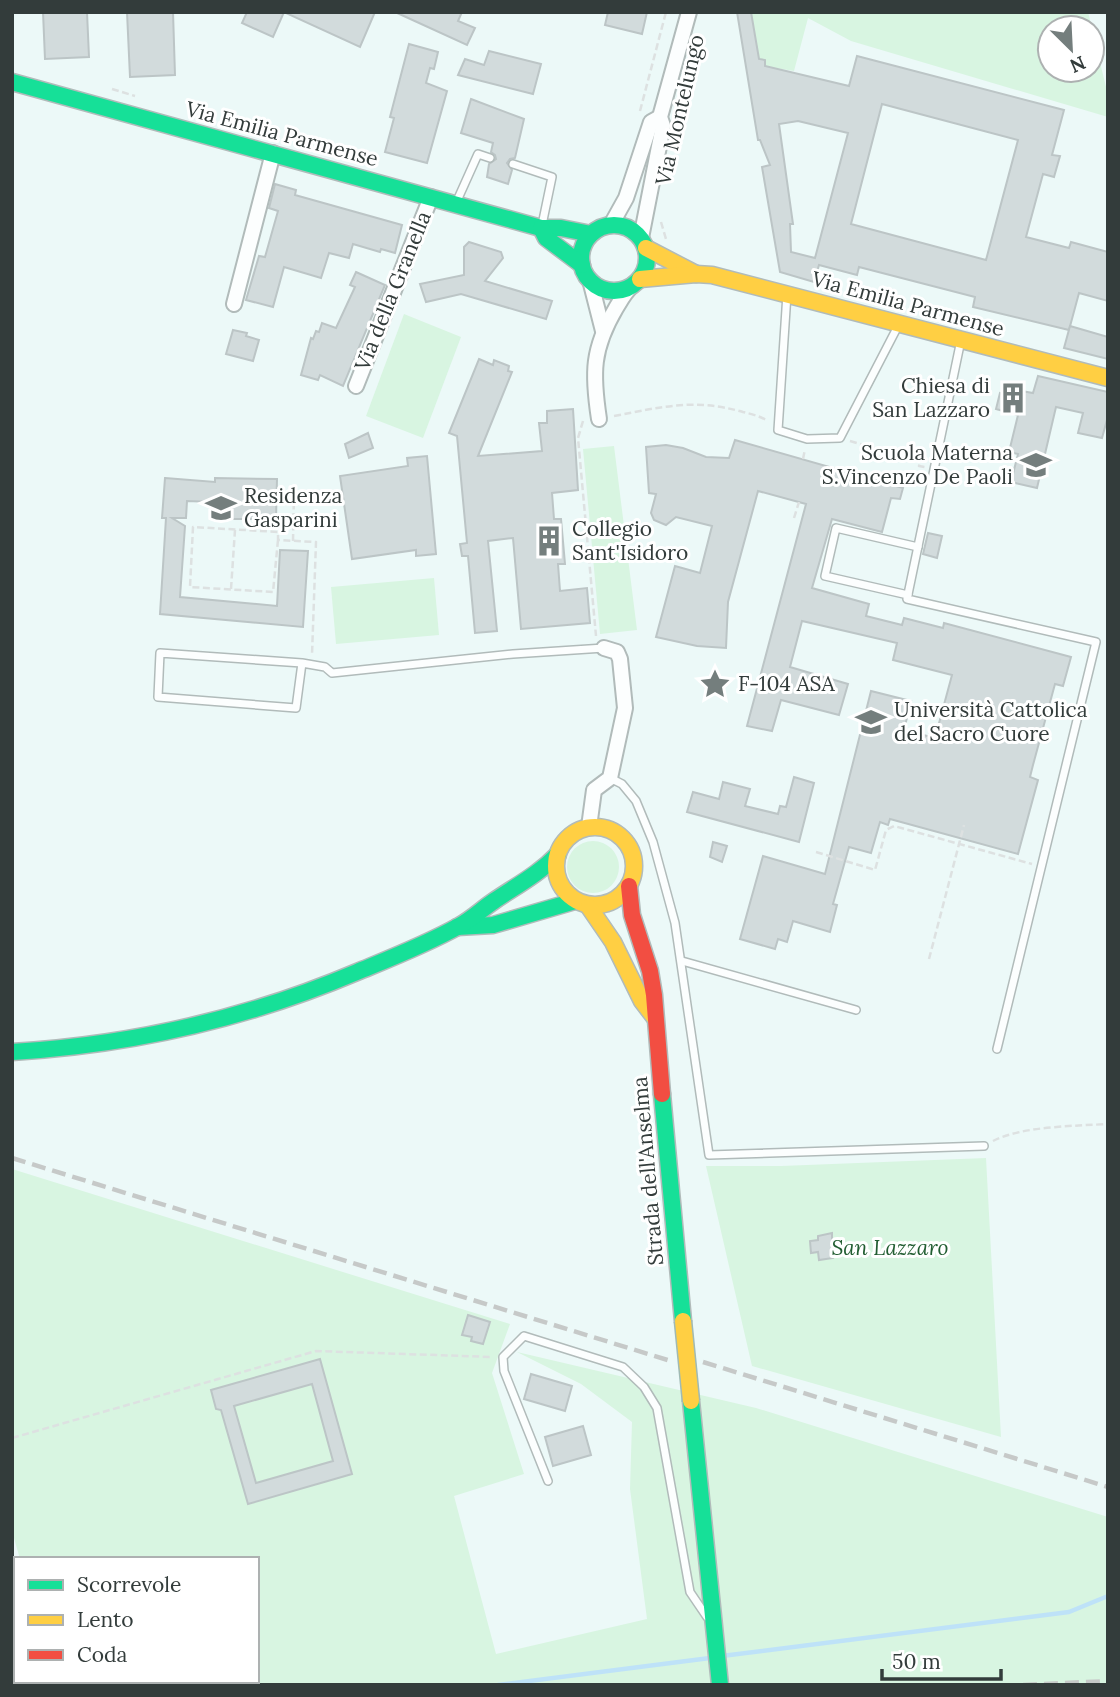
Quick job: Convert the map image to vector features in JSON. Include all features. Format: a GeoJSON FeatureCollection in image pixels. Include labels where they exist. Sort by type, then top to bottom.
{"type":"FeatureCollection","features":[{"type":"Feature","properties":{"kind":"main road","name":"Via Emilia Parmense"},"geometry":{"type":"LineString","coordinates":[[12,82],[541,228],[561,228],[591,234]]}},
{"type":"Feature","properties":{"kind":"main road","name":"Via Emilia Parmense"},"geometry":{"type":"LineString","coordinates":[[611,225],[627,228],[660,258],[677,263],[696,274],[787,294],[1108,378]]}},
{"type":"Feature","properties":{"kind":"main road"},"geometry":{"type":"LineString","coordinates":[[582,265],[583,248],[591,234],[611,225]]}},
{"type":"Feature","properties":{"kind":"main road","name":"Via Emilia Parmense"},"geometry":{"type":"LineString","coordinates":[[541,228],[546,238],[582,265],[590,280],[597,286],[614,291],[636,283],[696,274]]}},
{"type":"Feature","properties":{"kind":"main road"},"geometry":{"type":"LineString","coordinates":[[636,283],[647,264],[643,243]]}},
{"type":"Feature","properties":{"kind":"main road"},"geometry":{"type":"LineString","coordinates":[[12,1052],[57,1051],[125,1042],[242,1016],[346,977],[457,927],[544,870],[575,832],[589,827],[602,827],[615,832],[627,843],[635,865],[629,886],[604,905],[582,904],[493,925],[457,927]]}},
{"type":"Feature","properties":{"kind":"main road"},"geometry":{"type":"LineString","coordinates":[[558,854],[556,864],[559,883],[582,904]]}},
{"type":"Feature","properties":{"kind":"main road","name":"Strada dell'Anselma"},"geometry":{"type":"LineString","coordinates":[[629,886],[632,915],[650,971],[654,995],[683,1321],[715,1629]]}},
{"type":"Feature","properties":{"kind":"main road","name":"Strada dell'Anselma"},"geometry":{"type":"LineString","coordinates":[[582,904],[612,942],[642,1001],[655,1018]]}},
{"type":"Feature","properties":{"kind":"main road"},"geometry":{"type":"LineString","coordinates":[[715,1629],[720,1685]]}},
{"type":"Feature","properties":{"kind":"street","name":"Via Montelungo"},"geometry":{"type":"LineString","coordinates":[[643,243],[663,126],[660,117],[689,12]]}},
{"type":"Feature","properties":{"kind":"street","name":"Via Montelungo"},"geometry":{"type":"LineString","coordinates":[[611,225],[625,198],[651,122],[660,117]]}},
{"type":"Feature","properties":{"kind":"street"},"geometry":{"type":"LineString","coordinates":[[234,304],[273,153]]}},
{"type":"Feature","properties":{"kind":"street","name":"Via della Granella"},"geometry":{"type":"LineString","coordinates":[[356,386],[431,197]]}},
{"type":"Feature","properties":{"kind":"street"},"geometry":{"type":"LineString","coordinates":[[590,280],[603,331]]}},
{"type":"Feature","properties":{"kind":"street"},"geometry":{"type":"LineString","coordinates":[[599,419],[594,386],[595,360],[603,331],[626,292],[636,283]]}},
{"type":"Feature","properties":{"kind":"street"},"geometry":{"type":"LineString","coordinates":[[589,827],[594,790],[610,778],[625,708],[620,659],[617,652],[600,648]]}},
{"type":"Feature","properties":{"kind":"lane"},"geometry":{"type":"LineString","coordinates":[[456,204],[478,154],[490,158]]}},
{"type":"Feature","properties":{"kind":"lane"},"geometry":{"type":"LineString","coordinates":[[513,164],[552,177],[541,228]]}},
{"type":"Feature","properties":{"kind":"lane"},"geometry":{"type":"LineString","coordinates":[[787,294],[778,430],[807,439],[840,438],[899,323]]}},
{"type":"Feature","properties":{"kind":"lane"},"geometry":{"type":"LineString","coordinates":[[907,597],[961,340]]}},
{"type":"Feature","properties":{"kind":"lane"},"geometry":{"type":"LineString","coordinates":[[918,547],[836,528],[825,576],[1096,642],[997,1049]]}},
{"type":"Feature","properties":{"kind":"lane"},"geometry":{"type":"LineString","coordinates":[[302,663],[296,708],[158,697],[160,653],[302,663],[325,667],[332,673],[600,648]]}},
{"type":"Feature","properties":{"kind":"lane"},"geometry":{"type":"LineString","coordinates":[[610,778],[629,791],[653,842],[675,923],[709,1155],[984,1146]]}},
{"type":"Feature","properties":{"kind":"lane"},"geometry":{"type":"LineString","coordinates":[[682,961],[856,1010]]}},
{"type":"Feature","properties":{"kind":"lane"},"geometry":{"type":"LineString","coordinates":[[548,1481],[504,1371],[503,1357],[524,1336],[623,1367],[644,1387],[657,1408],[690,1592],[715,1629]]}},
{"type":"Feature","properties":{"kind":"path","name":"Via Montelungo"},"geometry":{"type":"LineString","coordinates":[[638,119],[666,12]]}},
{"type":"Feature","properties":{"kind":"path"},"geometry":{"type":"LineString","coordinates":[[600,648],[578,438],[582,421],[699,403],[718,405],[766,419],[778,430]]}},
{"type":"Feature","properties":{"kind":"path"},"geometry":{"type":"LineString","coordinates":[[840,438],[915,460],[916,456],[921,458],[919,466],[922,467]]}},
{"type":"Feature","properties":{"kind":"path"},"geometry":{"type":"LineString","coordinates":[[293,541],[294,493]]}},
{"type":"Feature","properties":{"kind":"path"},"geometry":{"type":"LineString","coordinates":[[794,519],[799,502]]}},
{"type":"Feature","properties":{"kind":"path"},"geometry":{"type":"LineString","coordinates":[[193,527],[278,532],[278,540],[273,592],[190,587],[193,527]]}},
{"type":"Feature","properties":{"kind":"path"},"geometry":{"type":"LineString","coordinates":[[231,589],[235,530]]}},
{"type":"Feature","properties":{"kind":"path"},"geometry":{"type":"LineString","coordinates":[[278,540],[316,542],[312,666]]}},
{"type":"Feature","properties":{"kind":"path"},"geometry":{"type":"LineString","coordinates":[[816,852],[875,870],[886,831],[894,825],[958,845],[1042,866]]}},
{"type":"Feature","properties":{"kind":"path"},"geometry":{"type":"LineString","coordinates":[[929,959],[964,825]]}},
{"type":"Feature","properties":{"kind":"path"},"geometry":{"type":"LineString","coordinates":[[984,1146],[1001,1137],[1048,1128],[1108,1124]]}},
{"type":"Feature","properties":{"kind":"path"},"geometry":{"type":"LineString","coordinates":[[12,1438],[316,1351],[503,1357]]}},
{"type":"Feature","properties":{"kind":"green space"},"geometry":{"type":"Polygon","coordinates":[[[737,12],[1088,12],[1036,14],[1036,84],[1105,84],[1108,117],[851,41],[808,18],[794,71],[745,63],[737,12]]]}},
{"type":"Feature","properties":{"kind":"green space"},"geometry":{"type":"Polygon","coordinates":[[[404,314],[461,337],[423,438],[366,416],[404,314]]]}},
{"type":"Feature","properties":{"kind":"green space"},"geometry":{"type":"Polygon","coordinates":[[[614,446],[637,630],[600,634],[583,449],[614,446]]]}},
{"type":"Feature","properties":{"kind":"green space"},"geometry":{"type":"Polygon","coordinates":[[[434,578],[439,635],[336,644],[331,587],[434,578]]]}},
{"type":"Feature","properties":{"kind":"green space"},"geometry":{"type":"Polygon","coordinates":[[[593,841],[612,848],[619,867],[612,886],[593,893],[574,886],[567,867],[574,848],[593,841]]]}},
{"type":"Feature","properties":{"kind":"green space","name":"San Lazzaro"},"geometry":{"type":"Polygon","coordinates":[[[986,1158],[1001,1437],[752,1366],[706,1166],[781,1166],[986,1158]]]}},
{"type":"Feature","properties":{"kind":"green space"},"geometry":{"type":"Polygon","coordinates":[[[12,1169],[510,1324],[492,1373],[524,1474],[454,1496],[496,1654],[647,1619],[630,1489],[632,1422],[581,1384],[517,1352],[756,1408],[1108,1517],[1108,1685],[54,1685],[259,1683],[259,1557],[19,1557],[12,1531],[12,1169]]]}},
{"type":"Feature","properties":{"kind":"building"},"geometry":{"type":"Polygon","coordinates":[[[43,12],[87,12],[89,57],[45,59],[43,12]]]}},
{"type":"Feature","properties":{"kind":"building"},"geometry":{"type":"Polygon","coordinates":[[[127,12],[173,12],[175,75],[130,77],[127,12]]]}},
{"type":"Feature","properties":{"kind":"building"},"geometry":{"type":"Polygon","coordinates":[[[247,12],[284,12],[273,37],[242,23],[247,12]]]}},
{"type":"Feature","properties":{"kind":"building"},"geometry":{"type":"Polygon","coordinates":[[[284,12],[375,12],[360,47],[284,12]]]}},
{"type":"Feature","properties":{"kind":"building"},"geometry":{"type":"Polygon","coordinates":[[[395,12],[462,12],[458,21],[475,28],[467,45],[395,12]]]}},
{"type":"Feature","properties":{"kind":"building"},"geometry":{"type":"Polygon","coordinates":[[[608,12],[647,12],[642,34],[605,25],[608,12]]]}},
{"type":"Feature","properties":{"kind":"building"},"geometry":{"type":"Polygon","coordinates":[[[737,12],[751,12],[759,59],[765,60],[765,66],[849,86],[857,56],[1064,110],[1052,155],[1060,156],[1054,177],[1043,174],[1026,237],[1069,248],[1071,242],[1108,252],[1108,301],[1079,293],[1069,330],[973,307],[975,297],[859,267],[857,275],[819,265],[814,282],[780,272],[762,167],[770,165],[758,140],[737,12]],[[882,104],[851,224],[986,260],[1018,140],[882,104]],[[798,121],[779,124],[793,224],[790,224],[791,252],[815,258],[848,133],[798,121]]]}},
{"type":"Feature","properties":{"kind":"building"},"geometry":{"type":"Polygon","coordinates":[[[409,44],[438,52],[434,69],[430,68],[426,83],[447,91],[427,163],[385,152],[394,118],[390,117],[409,44]]]}},
{"type":"Feature","properties":{"kind":"building"},"geometry":{"type":"Polygon","coordinates":[[[489,51],[541,64],[533,94],[458,75],[465,59],[484,65],[489,51]]]}},
{"type":"Feature","properties":{"kind":"building"},"geometry":{"type":"Polygon","coordinates":[[[471,99],[524,119],[515,158],[507,163],[512,170],[508,184],[487,177],[489,164],[496,159],[491,152],[493,143],[461,133],[471,99]]]}},
{"type":"Feature","properties":{"kind":"building"},"geometry":{"type":"Polygon","coordinates":[[[275,184],[296,190],[295,195],[402,225],[395,253],[381,249],[380,252],[353,244],[349,258],[329,253],[321,278],[284,267],[273,307],[246,300],[259,256],[265,257],[278,211],[269,208],[275,184]]]}},
{"type":"Feature","properties":{"kind":"building"},"geometry":{"type":"Polygon","coordinates":[[[469,242],[501,252],[503,258],[485,281],[552,301],[546,319],[461,294],[426,302],[420,284],[464,275],[464,247],[469,242]]]}},
{"type":"Feature","properties":{"kind":"building"},"geometry":{"type":"Polygon","coordinates":[[[356,272],[385,285],[343,386],[320,375],[318,380],[301,375],[311,338],[313,339],[316,331],[319,332],[322,323],[336,328],[355,287],[350,285],[356,272]]]}},
{"type":"Feature","properties":{"kind":"building"},"geometry":{"type":"Polygon","coordinates":[[[1070,326],[1108,337],[1108,359],[1064,348],[1070,326]]]}},
{"type":"Feature","properties":{"kind":"building"},"geometry":{"type":"Polygon","coordinates":[[[233,330],[247,333],[246,336],[259,340],[253,361],[226,354],[233,330]]]}},
{"type":"Feature","properties":{"kind":"building"},"geometry":{"type":"Polygon","coordinates":[[[479,359],[493,365],[494,360],[509,366],[508,371],[512,372],[478,456],[542,451],[539,423],[547,423],[547,411],[573,409],[578,490],[552,493],[554,519],[561,519],[565,564],[558,564],[560,591],[587,588],[590,623],[521,629],[513,538],[488,541],[497,631],[475,633],[468,556],[462,556],[460,544],[467,543],[457,436],[449,433],[479,359]]]}},
{"type":"Feature","properties":{"kind":"building"},"geometry":{"type":"Polygon","coordinates":[[[1038,376],[1108,392],[1108,416],[1102,438],[1078,433],[1083,413],[1056,407],[1037,488],[1011,482],[1018,454],[1009,452],[1018,415],[996,409],[1000,393],[1005,394],[1011,389],[1033,393],[1038,376]]]}},
{"type":"Feature","properties":{"kind":"building"},"geometry":{"type":"Polygon","coordinates":[[[368,433],[373,448],[349,458],[345,444],[368,433]]]}},
{"type":"Feature","properties":{"kind":"building"},"geometry":{"type":"Polygon","coordinates":[[[735,440],[903,488],[900,499],[891,498],[882,532],[832,519],[812,588],[869,604],[866,616],[902,625],[904,618],[943,628],[944,623],[1071,657],[1063,686],[1055,684],[1033,765],[1030,777],[1038,780],[1018,854],[890,819],[888,825],[880,822],[871,853],[849,847],[833,904],[837,905],[830,932],[793,921],[787,942],[778,939],[775,949],[740,939],[763,856],[825,874],[871,691],[911,701],[904,730],[935,738],[952,675],[893,660],[897,643],[802,621],[790,667],[848,684],[839,715],[781,700],[772,731],[747,726],[806,504],[758,491],[728,602],[726,648],[697,646],[656,637],[675,566],[700,573],[712,526],[676,517],[666,525],[654,520],[651,513],[656,494],[649,493],[646,447],[666,445],[706,457],[729,458],[735,440]]]}},
{"type":"Feature","properties":{"kind":"building"},"geometry":{"type":"Polygon","coordinates":[[[427,456],[436,554],[416,556],[416,550],[352,559],[340,476],[408,466],[407,458],[427,456]]]}},
{"type":"Feature","properties":{"kind":"building"},"geometry":{"type":"Polygon","coordinates":[[[165,478],[215,482],[215,478],[277,479],[276,519],[212,519],[213,502],[187,501],[186,518],[172,518],[185,526],[180,597],[277,606],[280,550],[308,551],[303,627],[160,614],[166,518],[162,518],[165,478]]]}},
{"type":"Feature","properties":{"kind":"building"},"geometry":{"type":"Polygon","coordinates":[[[928,533],[942,536],[937,558],[923,554],[928,533]]]}},
{"type":"Feature","properties":{"kind":"building"},"geometry":{"type":"Polygon","coordinates":[[[794,777],[814,783],[799,842],[687,812],[693,792],[719,799],[723,782],[750,789],[745,806],[778,814],[780,806],[786,807],[794,777]]]}},
{"type":"Feature","properties":{"kind":"building"},"geometry":{"type":"Polygon","coordinates":[[[713,842],[727,846],[722,862],[710,857],[713,842]]]}},
{"type":"Feature","properties":{"kind":"building"},"geometry":{"type":"Polygon","coordinates":[[[832,1233],[832,1239],[839,1239],[841,1252],[832,1253],[833,1258],[819,1260],[818,1252],[811,1253],[810,1241],[832,1233]]]}},
{"type":"Feature","properties":{"kind":"building"},"geometry":{"type":"Polygon","coordinates":[[[468,1315],[490,1322],[483,1344],[471,1341],[472,1337],[462,1335],[468,1315]]]}},
{"type":"Feature","properties":{"kind":"building"},"geometry":{"type":"Polygon","coordinates":[[[320,1359],[352,1474],[248,1504],[221,1410],[216,1409],[211,1390],[320,1359]],[[312,1384],[234,1406],[256,1483],[333,1461],[312,1384]]]}},
{"type":"Feature","properties":{"kind":"building"},"geometry":{"type":"Polygon","coordinates":[[[531,1374],[572,1386],[565,1411],[524,1399],[531,1374]]]}},
{"type":"Feature","properties":{"kind":"building"},"geometry":{"type":"Polygon","coordinates":[[[583,1426],[591,1455],[553,1466],[545,1437],[583,1426]]]}},
{"type":"Feature","properties":{"kind":"waterway"},"geometry":{"type":"LineString","coordinates":[[722,1656],[1069,1612],[1108,1596]]}},
{"type":"Feature","properties":{"kind":"waterway"},"geometry":{"type":"LineString","coordinates":[[498,1685],[710,1658]]}},
{"type":"Feature","properties":{"kind":"railway"},"geometry":{"type":"LineString","coordinates":[[12,1158],[674,1362]]}},
{"type":"Feature","properties":{"kind":"railway"},"geometry":{"type":"LineString","coordinates":[[703,1362],[1108,1487]]}},
{"type":"Feature","properties":{"kind":"railway"},"geometry":{"type":"LineString","coordinates":[[1023,1685],[1108,1681]]}},
{"type":"Feature","properties":{"kind":"traffic: fast"},"geometry":{"type":"LineString","coordinates":[[12,82],[541,228],[561,228],[591,234]]}},
{"type":"Feature","properties":{"kind":"traffic: fast"},"geometry":{"type":"LineString","coordinates":[[614,225],[627,228],[637,235],[644,245],[647,258],[644,271],[637,281],[627,288],[614,291],[601,288],[591,281],[584,271],[581,258],[584,245],[591,235],[601,228],[614,225]]}},
{"type":"Feature","properties":{"kind":"traffic: fast"},"geometry":{"type":"LineString","coordinates":[[541,228],[546,238],[582,265]]}},
{"type":"Feature","properties":{"kind":"traffic: fast"},"geometry":{"type":"LineString","coordinates":[[12,1052],[145,1036],[231,1016],[315,989],[459,926],[535,874],[558,854]]}},
{"type":"Feature","properties":{"kind":"traffic: fast"},"geometry":{"type":"LineString","coordinates":[[457,927],[493,925],[575,901]]}},
{"type":"Feature","properties":{"kind":"traffic: fast"},"geometry":{"type":"LineString","coordinates":[[662,1094],[683,1321]]}},
{"type":"Feature","properties":{"kind":"traffic: fast"},"geometry":{"type":"LineString","coordinates":[[691,1401],[720,1685]]}},
{"type":"Feature","properties":{"kind":"traffic: slow"},"geometry":{"type":"LineString","coordinates":[[646,248],[696,274]]}},
{"type":"Feature","properties":{"kind":"traffic: slow"},"geometry":{"type":"LineString","coordinates":[[640,279],[712,275],[1108,378]]}},
{"type":"Feature","properties":{"kind":"traffic: slow"},"geometry":{"type":"LineString","coordinates":[[595,827],[610,830],[622,839],[631,851],[634,866],[631,881],[622,893],[610,902],[595,905],[580,902],[568,893],[559,881],[556,866],[559,851],[568,839],[580,830],[595,827]]}},
{"type":"Feature","properties":{"kind":"traffic: slow"},"geometry":{"type":"LineString","coordinates":[[589,907],[613,942],[642,1001],[655,1018]]}},
{"type":"Feature","properties":{"kind":"traffic: slow"},"geometry":{"type":"LineString","coordinates":[[683,1321],[691,1401]]}},
{"type":"Feature","properties":{"kind":"traffic: jam"},"geometry":{"type":"LineString","coordinates":[[629,886],[632,915],[650,971],[654,995],[662,1094]]}},
{"type":"Feature","properties":{"kind":"place","name":"Chiesa di San Lazzaro"},"geometry":{"type":"Point","coordinates":[1013,398]}},
{"type":"Feature","properties":{"kind":"place","name":"Scuola Materna S.Vincenzo De Paoli"},"geometry":{"type":"Point","coordinates":[1036,465]}},
{"type":"Feature","properties":{"kind":"place","name":"Residenza Gasparini"},"geometry":{"type":"Point","coordinates":[221,508]}},
{"type":"Feature","properties":{"kind":"place","name":"Collegio Sant'Isidoro"},"geometry":{"type":"Point","coordinates":[549,541]}},
{"type":"Feature","properties":{"kind":"place","name":"F-104 ASA"},"geometry":{"type":"Point","coordinates":[715,684]}},
{"type":"Feature","properties":{"kind":"place","name":"Università Cattolica del Sacro Cuore"},"geometry":{"type":"Point","coordinates":[871,722]}}]}
